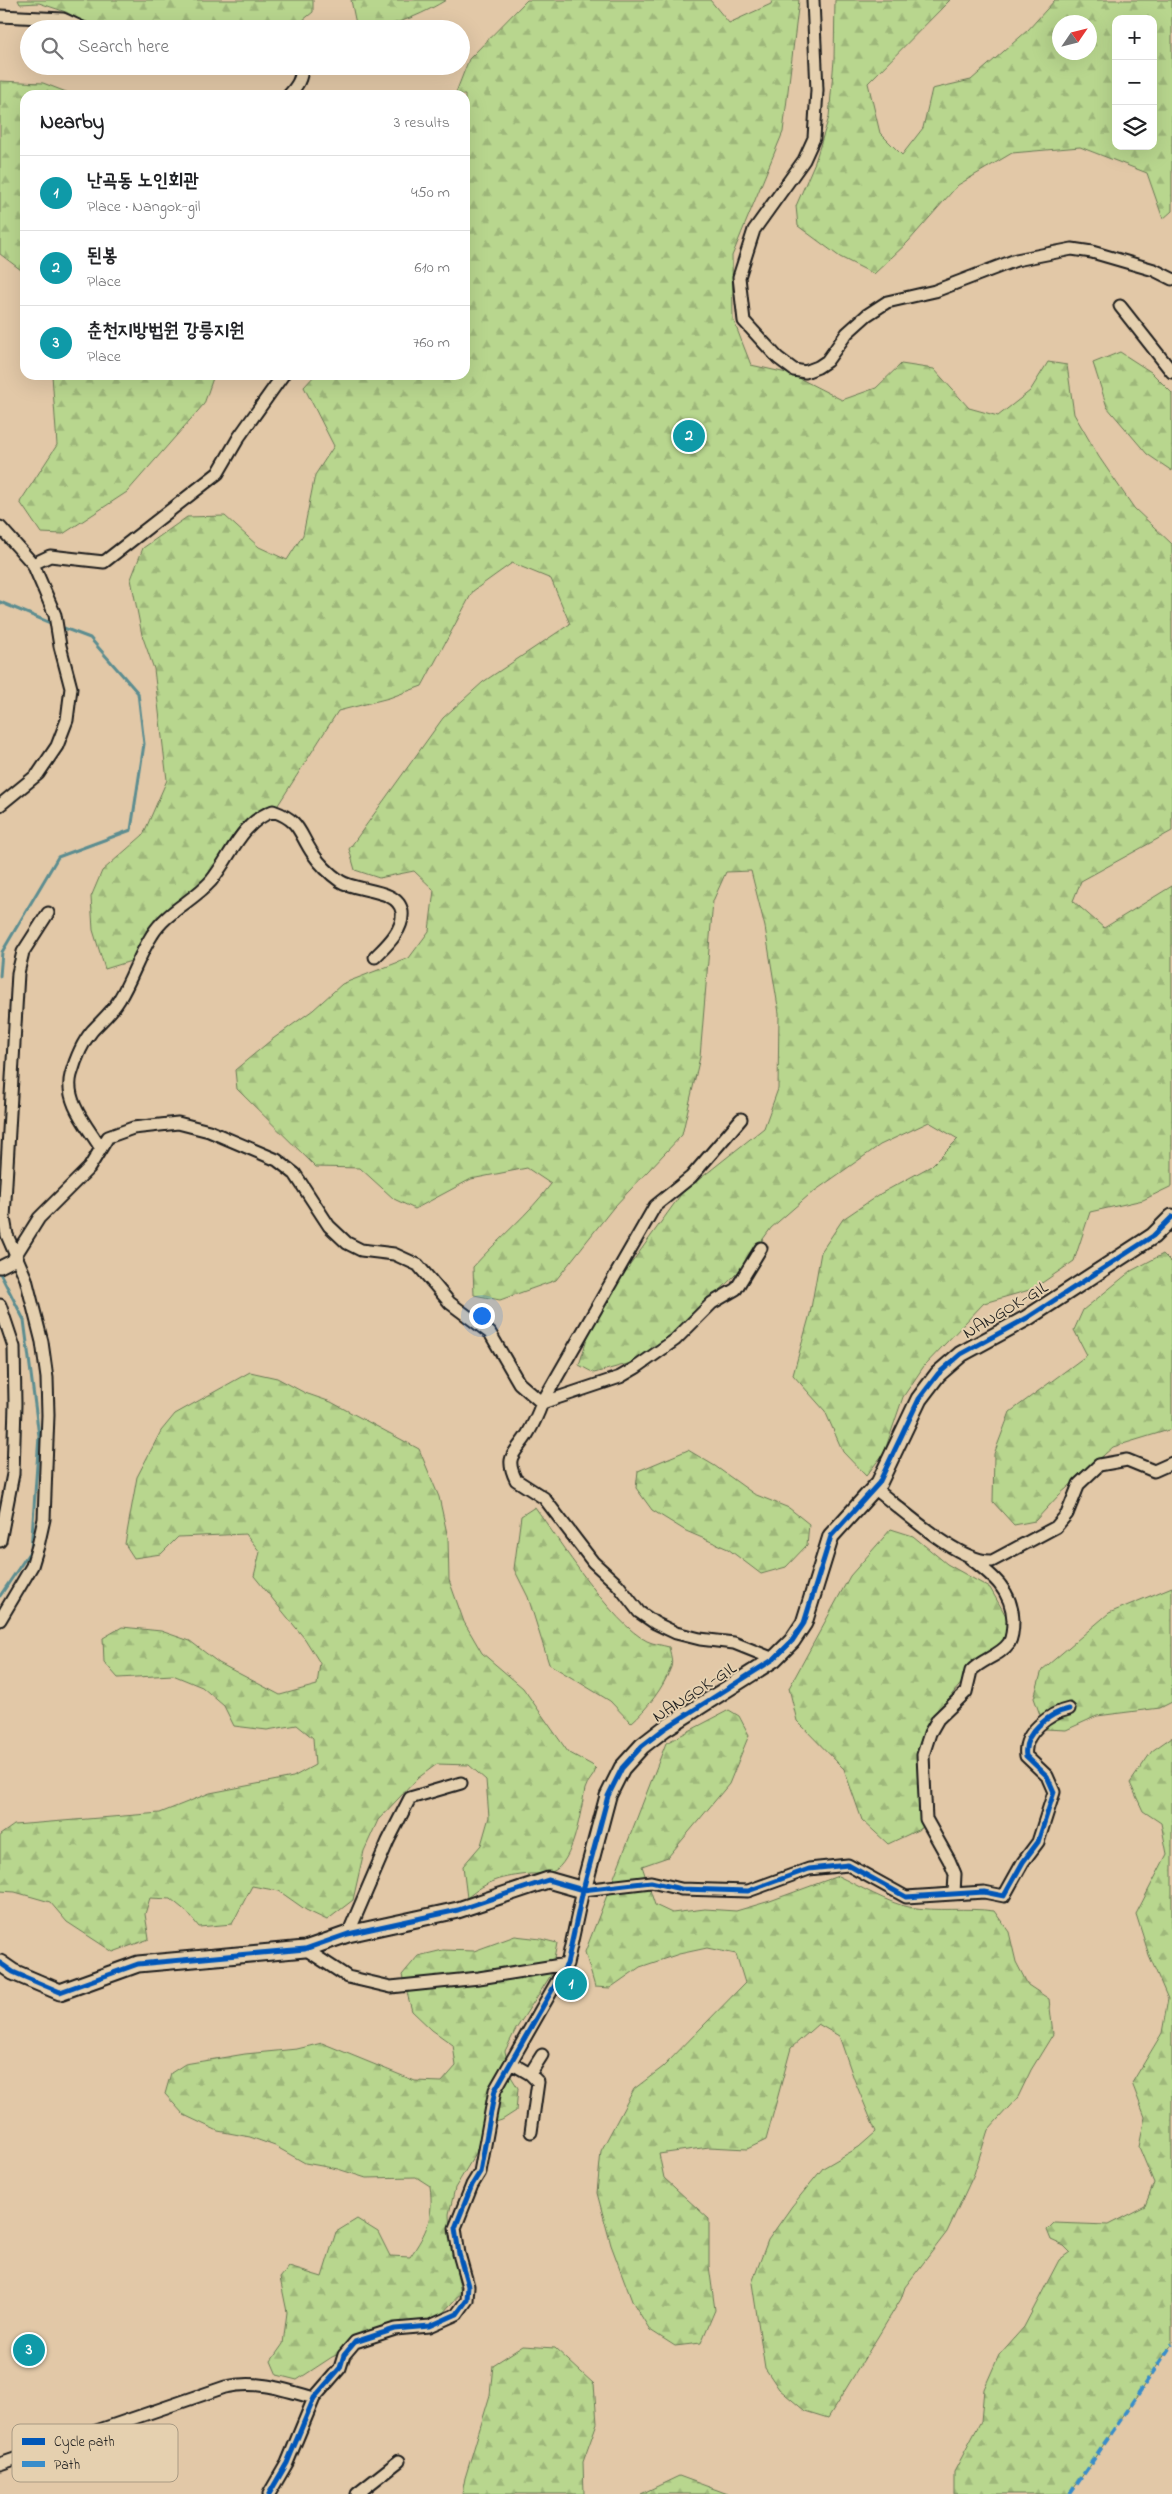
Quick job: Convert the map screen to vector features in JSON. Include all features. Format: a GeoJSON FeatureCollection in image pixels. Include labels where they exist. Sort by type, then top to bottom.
{"type":"FeatureCollection","features":[{"type":"Feature","properties":{"kind":"street"},"geometry":{"type":"LineString","coordinates":[[813,0],[817,90],[814,138],[804,160],[754,230],[739,277],[744,320],[778,358],[794,370],[805,372],[818,368],[827,360],[848,333],[867,315],[887,302],[935,291],[1026,258],[1072,249],[1092,252],[1154,270],[1172,279]]}},
{"type":"Feature","properties":{"kind":"street"},"geometry":{"type":"LineString","coordinates":[[0,16],[65,20]]}},
{"type":"Feature","properties":{"kind":"street"},"geometry":{"type":"LineString","coordinates":[[293,90],[302,75]]}},
{"type":"Feature","properties":{"kind":"street"},"geometry":{"type":"LineString","coordinates":[[1120,306],[1172,372]]}},
{"type":"Feature","properties":{"kind":"street"},"geometry":{"type":"LineString","coordinates":[[33,564],[50,556],[104,562],[218,473],[239,436],[279,380]]}},
{"type":"Feature","properties":{"kind":"street"},"geometry":{"type":"LineString","coordinates":[[0,527],[33,564],[55,615],[60,646],[71,688],[67,720],[57,746],[38,774],[0,805]]}},
{"type":"Feature","properties":{"kind":"street"},"geometry":{"type":"LineString","coordinates":[[100,1148],[76,1109],[69,1088],[71,1076],[84,1042],[112,1011],[134,974],[152,935],[161,923],[211,880],[244,832],[261,815],[273,811],[297,824],[313,854],[328,872],[342,883],[357,889],[383,893],[391,897],[398,904],[402,912],[400,924],[391,941],[375,957]]}},
{"type":"Feature","properties":{"kind":"street"},"geometry":{"type":"LineString","coordinates":[[0,1620],[32,1566],[44,1519],[47,1378],[42,1342],[26,1279],[14,1258],[4,1218],[18,973],[23,952],[48,912]]}},
{"type":"Feature","properties":{"kind":"street"},"geometry":{"type":"LineString","coordinates":[[741,1119],[691,1176],[655,1206],[542,1403],[526,1436],[512,1454],[511,1466],[516,1480],[544,1498],[593,1562],[618,1585],[639,1612],[655,1623],[676,1633],[700,1640],[734,1643],[774,1659]]}},
{"type":"Feature","properties":{"kind":"street"},"geometry":{"type":"LineString","coordinates":[[0,1267],[14,1258],[39,1218],[89,1168],[108,1137],[118,1132],[153,1124],[178,1123],[209,1131],[277,1160],[295,1174],[329,1226],[347,1243],[361,1250],[394,1254],[418,1265],[450,1303],[490,1333],[519,1383],[542,1403]]}},
{"type":"Feature","properties":{"kind":"street","name":"NANGOK-GIL"},"geometry":{"type":"LineString","coordinates":[[269,2494],[287,2463],[314,2398],[340,2368],[344,2355],[355,2342],[396,2329],[430,2326],[457,2314],[467,2300],[468,2286],[459,2254],[455,2228],[472,2185],[480,2172],[495,2090],[567,1964],[583,1890],[608,1796],[622,1768],[642,1746],[664,1728],[774,1659],[792,1641],[804,1624],[831,1536],[874,1488],[918,1399],[938,1374],[961,1354],[1027,1318],[1153,1236],[1172,1217]]}},
{"type":"Feature","properties":{"kind":"street"},"geometry":{"type":"LineString","coordinates":[[542,1403],[620,1377],[637,1367],[675,1340],[712,1303],[736,1289],[749,1271],[761,1248]]}},
{"type":"Feature","properties":{"kind":"street"},"geometry":{"type":"LineString","coordinates":[[0,1305],[14,1347],[15,1404],[13,1474],[0,1541]]}},
{"type":"Feature","properties":{"kind":"street"},"geometry":{"type":"LineString","coordinates":[[874,1488],[954,1549],[981,1562],[992,1561],[1056,1527],[1067,1514],[1079,1484],[1099,1465],[1127,1460],[1154,1472],[1172,1463]]}},
{"type":"Feature","properties":{"kind":"street"},"geometry":{"type":"LineString","coordinates":[[954,1893],[955,1874],[950,1860],[926,1819],[923,1755],[930,1733],[938,1719],[966,1692],[971,1670],[1008,1643],[1013,1628],[1012,1609],[1001,1584],[970,1558]]}},
{"type":"Feature","properties":{"kind":"street"},"geometry":{"type":"LineString","coordinates":[[0,1963],[13,1972],[60,1992],[138,1964],[305,1949],[348,1934],[458,1910],[548,1880],[583,1890],[651,1882],[681,1889],[748,1890],[809,1868],[848,1865],[906,1897],[933,1897],[954,1893],[984,1892],[1004,1896],[1023,1862],[1038,1842],[1054,1792],[1047,1776],[1029,1760],[1025,1750],[1031,1734],[1039,1726],[1056,1714],[1070,1709]]}},
{"type":"Feature","properties":{"kind":"street"},"geometry":{"type":"LineString","coordinates":[[348,1934],[388,1841],[410,1798],[461,1783]]}},
{"type":"Feature","properties":{"kind":"street"},"geometry":{"type":"LineString","coordinates":[[305,1949],[348,1977],[391,1987],[478,1978],[567,1964]]}},
{"type":"Feature","properties":{"kind":"street"},"geometry":{"type":"LineString","coordinates":[[530,2074],[542,2055]]}},
{"type":"Feature","properties":{"kind":"street"},"geometry":{"type":"LineString","coordinates":[[511,2063],[530,2074],[538,2082],[530,2132]]}},
{"type":"Feature","properties":{"kind":"street"},"geometry":{"type":"LineString","coordinates":[[117,2424],[225,2387],[244,2383],[262,2384],[314,2398]]}},
{"type":"Feature","properties":{"kind":"street"},"geometry":{"type":"LineString","coordinates":[[0,2464],[12,2460]]}},
{"type":"Feature","properties":{"kind":"street"},"geometry":{"type":"LineString","coordinates":[[357,2494],[399,2461]]}},
{"type":"Feature","properties":{"kind":"green space"},"geometry":{"type":"Polygon","coordinates":[[[18,0],[313,0],[313,12],[303,20],[80,20],[66,12],[39,3],[20,4],[18,0]]]}},
{"type":"Feature","properties":{"kind":"green space"},"geometry":{"type":"Polygon","coordinates":[[[351,0],[446,0],[403,20],[355,20],[351,0]]]}},
{"type":"Feature","properties":{"kind":"green space"},"geometry":{"type":"Polygon","coordinates":[[[527,0],[710,0],[729,23],[771,4],[772,0],[799,0],[783,132],[732,256],[733,319],[751,365],[791,374],[842,400],[876,388],[901,364],[934,369],[969,408],[998,416],[1030,391],[1048,362],[1067,365],[1074,414],[1099,457],[1134,508],[1172,544],[1172,831],[1081,881],[1073,901],[1104,928],[1172,886],[1172,1186],[1143,1200],[1090,1212],[1074,1261],[1033,1289],[984,1303],[924,1366],[903,1397],[884,1453],[866,1476],[843,1452],[825,1411],[793,1375],[810,1314],[821,1252],[843,1219],[880,1194],[931,1166],[958,1139],[929,1122],[880,1145],[809,1195],[771,1228],[742,1268],[669,1342],[635,1362],[594,1373],[579,1365],[594,1317],[625,1272],[682,1193],[764,1128],[778,1089],[779,1013],[765,927],[751,871],[726,872],[713,901],[700,1057],[682,1135],[613,1208],[556,1280],[500,1300],[474,1295],[473,1267],[533,1206],[551,1184],[527,1168],[471,1179],[415,1209],[394,1199],[360,1168],[316,1167],[237,1089],[235,1070],[270,1041],[313,1010],[342,984],[409,958],[429,931],[434,890],[414,871],[379,878],[355,870],[349,849],[443,718],[483,682],[570,624],[551,579],[512,563],[473,591],[422,686],[389,698],[338,711],[271,816],[227,853],[194,894],[160,924],[131,961],[105,969],[93,930],[91,897],[102,871],[143,835],[167,780],[154,669],[142,635],[131,579],[143,548],[187,517],[225,516],[259,547],[287,560],[303,535],[315,475],[334,446],[304,387],[310,380],[470,380],[470,90],[457,90],[463,75],[470,75],[470,58],[527,0]]]}},
{"type":"Feature","properties":{"kind":"green space"},"geometry":{"type":"Polygon","coordinates":[[[835,0],[950,0],[868,83],[880,133],[902,155],[923,128],[932,89],[971,80],[1028,30],[1055,0],[1172,0],[1172,211],[1163,219],[1147,173],[1080,147],[1012,153],[958,185],[908,242],[874,274],[840,257],[798,226],[796,206],[815,162],[829,117],[834,60],[835,0]]]}},
{"type":"Feature","properties":{"kind":"green space"},"geometry":{"type":"Polygon","coordinates":[[[0,81],[43,83],[61,90],[20,90],[20,269],[0,254],[0,81]]]}},
{"type":"Feature","properties":{"kind":"green space"},"geometry":{"type":"Polygon","coordinates":[[[1120,352],[1151,372],[1172,393],[1172,471],[1147,454],[1107,407],[1093,363],[1120,352]]]}},
{"type":"Feature","properties":{"kind":"green space"},"geometry":{"type":"Polygon","coordinates":[[[52,380],[212,380],[204,404],[127,492],[63,534],[41,533],[20,502],[57,445],[52,380]]]}},
{"type":"Feature","properties":{"kind":"green space"},"geometry":{"type":"Polygon","coordinates":[[[1163,1254],[1172,1263],[1172,1429],[1113,1447],[1059,1495],[1035,1521],[1014,1525],[993,1502],[994,1454],[1010,1412],[1087,1355],[1074,1330],[1083,1310],[1131,1271],[1163,1254]]]}},
{"type":"Feature","properties":{"kind":"green space"},"geometry":{"type":"Polygon","coordinates":[[[250,1372],[277,1378],[305,1393],[331,1402],[419,1449],[439,1497],[448,1538],[449,1580],[464,1622],[482,1653],[523,1688],[568,1752],[596,1769],[585,1789],[579,1822],[571,1847],[560,1867],[552,1872],[520,1875],[496,1880],[467,1898],[463,1866],[481,1845],[489,1817],[486,1780],[469,1765],[437,1764],[418,1778],[378,1820],[364,1851],[353,1900],[327,1920],[306,1910],[279,1891],[252,1886],[232,1924],[199,1927],[187,1912],[171,1899],[150,1898],[145,1914],[149,1939],[113,1952],[67,1922],[50,1902],[15,1892],[0,1891],[0,1835],[14,1825],[160,1813],[210,1793],[293,1777],[315,1765],[313,1738],[297,1725],[267,1730],[234,1726],[224,1706],[202,1687],[173,1675],[118,1678],[104,1662],[103,1638],[122,1627],[161,1631],[190,1641],[219,1663],[280,1695],[317,1685],[320,1663],[305,1639],[254,1576],[260,1552],[246,1534],[178,1537],[161,1554],[134,1558],[125,1544],[137,1477],[161,1431],[175,1414],[250,1372]]]}},
{"type":"Feature","properties":{"kind":"green space"},"geometry":{"type":"Polygon","coordinates":[[[688,1450],[715,1466],[754,1494],[789,1508],[809,1524],[807,1545],[786,1567],[761,1574],[728,1549],[686,1531],[652,1510],[636,1488],[638,1471],[688,1450]]]}},
{"type":"Feature","properties":{"kind":"green space"},"geometry":{"type":"Polygon","coordinates":[[[535,1507],[587,1580],[618,1618],[633,1632],[647,1641],[669,1647],[672,1662],[668,1675],[654,1697],[631,1723],[610,1701],[549,1664],[528,1597],[514,1569],[521,1516],[535,1507]]]}},
{"type":"Feature","properties":{"kind":"green space"},"geometry":{"type":"Polygon","coordinates":[[[891,1529],[913,1536],[947,1564],[990,1588],[1014,1630],[997,1650],[967,1676],[933,1718],[921,1770],[926,1812],[922,1828],[888,1844],[862,1820],[844,1769],[797,1721],[789,1688],[850,1576],[891,1529]]]}},
{"type":"Feature","properties":{"kind":"green space"},"geometry":{"type":"Polygon","coordinates":[[[1172,1587],[1172,1702],[1160,1708],[1097,1716],[1066,1730],[1045,1729],[1034,1698],[1042,1670],[1109,1613],[1172,1587]]]}},
{"type":"Feature","properties":{"kind":"green space"},"geometry":{"type":"Polygon","coordinates":[[[729,1710],[739,1716],[749,1735],[729,1784],[668,1857],[642,1866],[655,1905],[672,1913],[705,1909],[736,1911],[770,1901],[838,1876],[883,1898],[909,1907],[994,1911],[1009,1932],[1016,1962],[1028,1985],[1049,1999],[1053,2034],[1031,2070],[1018,2097],[988,2130],[974,2174],[947,2232],[905,2287],[901,2299],[828,2418],[805,2411],[779,2389],[765,2368],[752,2283],[768,2240],[792,2206],[823,2168],[859,2147],[876,2132],[839,2036],[818,2024],[791,2048],[766,2140],[747,2149],[709,2147],[659,2154],[664,2178],[709,2219],[709,2266],[715,2310],[701,2343],[675,2346],[650,2330],[632,2301],[611,2245],[597,2193],[601,2151],[634,2089],[663,2067],[745,1983],[736,1954],[707,1948],[679,1954],[640,1967],[610,1988],[595,1987],[585,1952],[666,1743],[729,1710]]]}},
{"type":"Feature","properties":{"kind":"green space"},"geometry":{"type":"Polygon","coordinates":[[[1172,1737],[1172,2344],[1070,2494],[954,2494],[954,2472],[981,2421],[984,2389],[999,2355],[1024,2327],[1059,2260],[1070,2252],[1064,2246],[1051,2240],[1047,2230],[1054,2223],[1108,2225],[1145,2206],[1154,2183],[1139,2147],[1145,2117],[1132,2083],[1162,2033],[1168,1999],[1149,1955],[1136,1914],[1167,1854],[1161,1823],[1143,1811],[1130,1783],[1152,1751],[1172,1737]]]}},
{"type":"Feature","properties":{"kind":"green space"},"geometry":{"type":"Polygon","coordinates":[[[515,1936],[557,1943],[551,1975],[516,2029],[505,2051],[510,2075],[518,2088],[516,2111],[502,2120],[483,2126],[476,2153],[455,2188],[449,2214],[450,2237],[461,2293],[431,2326],[393,2336],[374,2338],[332,2357],[297,2380],[277,2375],[271,2361],[283,2344],[287,2312],[280,2278],[289,2267],[322,2277],[336,2232],[357,2219],[378,2232],[390,2256],[410,2257],[421,2240],[428,2224],[431,2207],[430,2186],[416,2177],[366,2178],[338,2169],[305,2163],[275,2146],[250,2137],[218,2131],[184,2115],[165,2094],[171,2073],[185,2064],[245,2054],[297,2049],[322,2043],[415,2081],[442,2082],[456,2066],[453,2045],[432,2030],[412,2011],[402,1975],[418,1956],[443,1950],[474,1951],[515,1936]]]}},
{"type":"Feature","properties":{"kind":"green space"},"geometry":{"type":"Polygon","coordinates":[[[523,2346],[555,2348],[594,2384],[597,2423],[583,2462],[584,2494],[462,2494],[490,2395],[493,2365],[523,2346]]]}},
{"type":"Feature","properties":{"kind":"green space"},"geometry":{"type":"Polygon","coordinates":[[[679,2476],[728,2494],[641,2494],[679,2476]]]}},
{"type":"Feature","properties":{"kind":"waterway"},"geometry":{"type":"LineString","coordinates":[[0,602],[53,624]]}},
{"type":"Feature","properties":{"kind":"waterway"},"geometry":{"type":"LineString","coordinates":[[0,976],[2,952],[58,857],[131,830],[144,744],[138,693],[90,638],[61,627]]}},
{"type":"Feature","properties":{"kind":"waterway"},"geometry":{"type":"LineString","coordinates":[[0,1273],[24,1320],[39,1436],[31,1550],[0,1596]]}},
{"type":"Feature","properties":{"kind":"marked path"},"geometry":{"type":"LineString","coordinates":[[1070,2494],[1172,2344]]}},
{"type":"Feature","properties":{"kind":"cycle path"},"geometry":{"type":"LineString","coordinates":[[269,2494],[287,2463],[314,2398],[340,2368],[344,2355],[355,2342],[395,2329],[430,2326],[457,2314],[467,2300],[468,2286],[459,2254],[455,2228],[472,2185],[480,2172],[495,2090],[567,1964],[583,1890],[608,1796],[622,1768],[642,1746],[664,1729],[774,1659],[792,1641],[804,1623],[831,1536],[879,1483],[919,1399],[938,1374],[961,1354],[1027,1318],[1153,1236],[1172,1217]]}},
{"type":"Feature","properties":{"kind":"cycle path"},"geometry":{"type":"LineString","coordinates":[[0,1963],[13,1972],[60,1992],[138,1964],[305,1949],[348,1934],[458,1910],[548,1880],[583,1890],[651,1882],[681,1889],[748,1891],[809,1869],[848,1865],[906,1897],[984,1892],[1004,1896],[1023,1862],[1038,1842],[1054,1792],[1047,1776],[1026,1756],[1028,1740],[1039,1725],[1054,1715],[1069,1709]]}},
{"type":"Feature","properties":{"kind":"place","name":"된봉"},"geometry":{"type":"Point","coordinates":[689,436]}},
{"type":"Feature","properties":{"kind":"place","name":"난곡동 노인회관"},"geometry":{"type":"Point","coordinates":[571,1984]}},
{"type":"Feature","properties":{"kind":"place","name":"춘천지방법원 강릉지원"},"geometry":{"type":"Point","coordinates":[29,2350]}}]}
